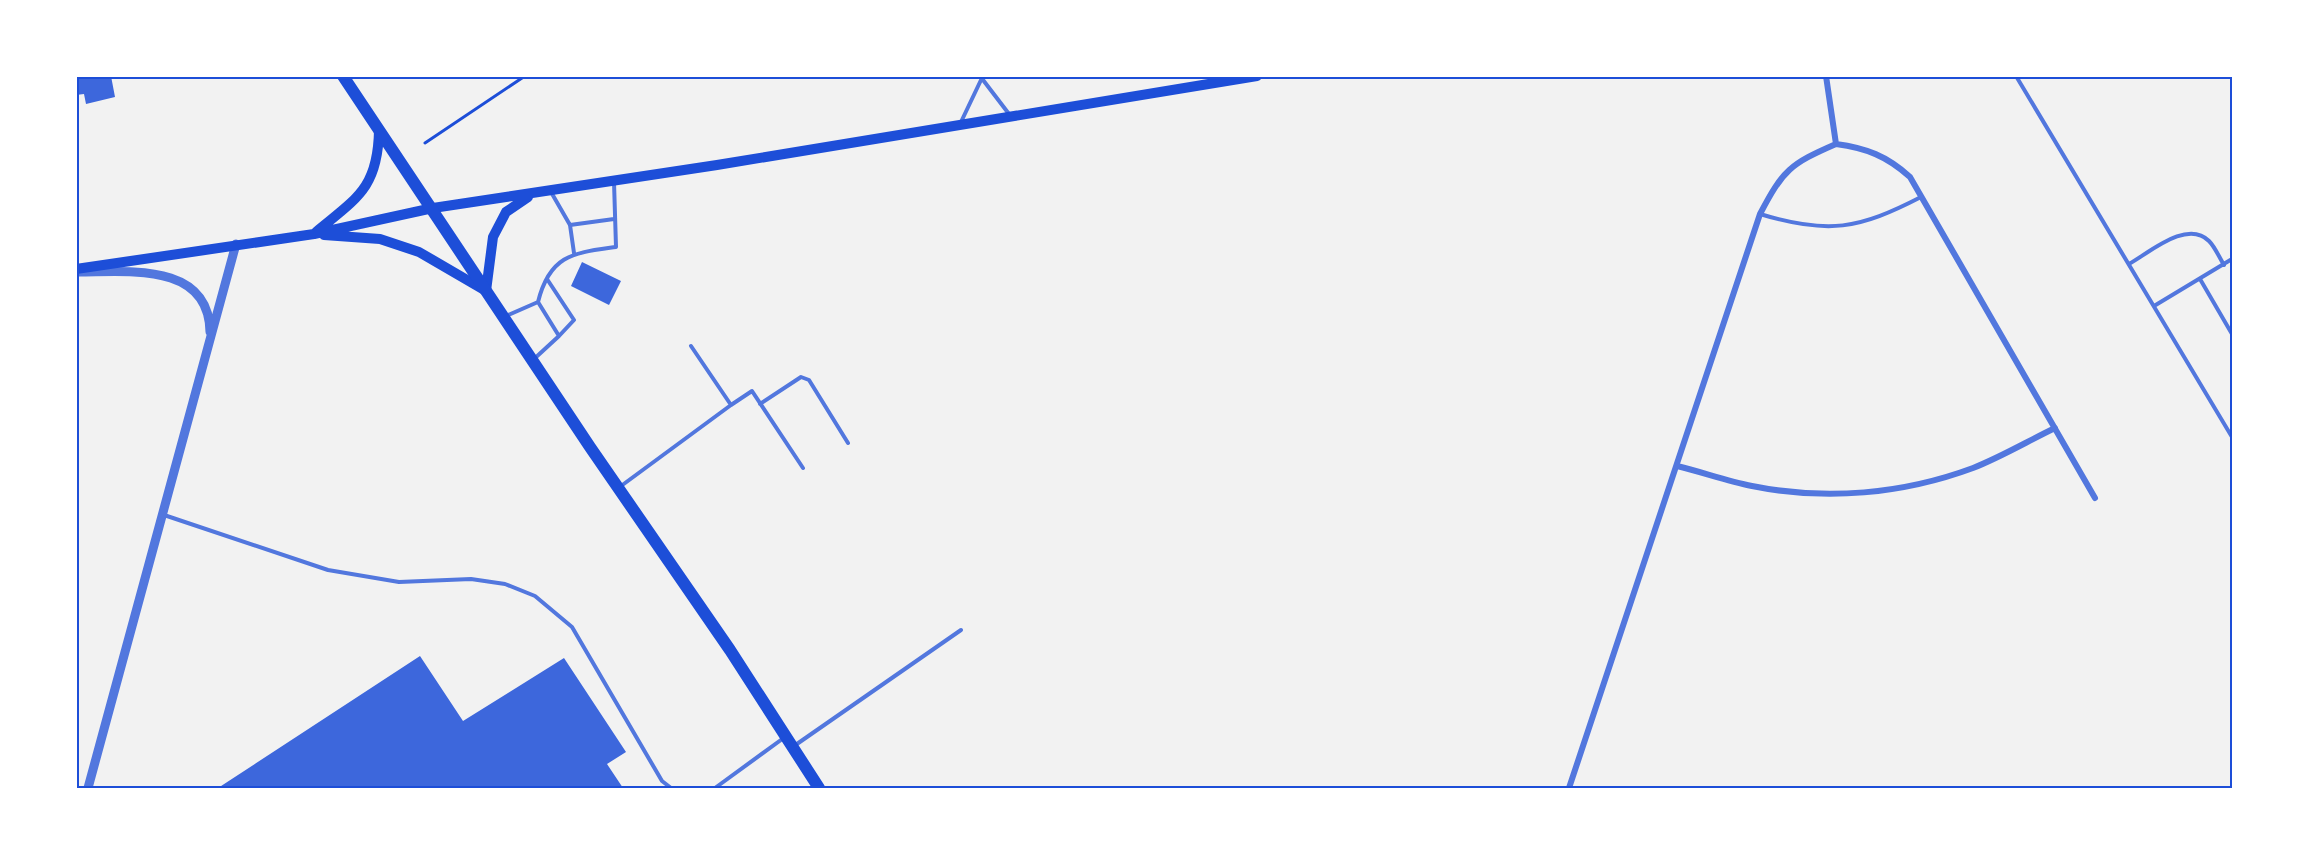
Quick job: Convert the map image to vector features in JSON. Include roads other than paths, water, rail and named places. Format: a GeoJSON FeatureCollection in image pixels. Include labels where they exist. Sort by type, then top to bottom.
{"type":"FeatureCollection","features":[{"type":"Feature","properties":{"kind":"main road"},"geometry":{"type":"LineString","coordinates":[[343,76],[433,208],[532,361],[790,741],[819,789]]}},
{"type":"Feature","properties":{"kind":"main road"},"geometry":{"type":"LineString","coordinates":[[76,270],[314,234],[433,208],[531,195],[1257,76]]}},
{"type":"Feature","properties":{"kind":"main road"},"geometry":{"type":"LineString","coordinates":[[314,234],[362,194],[378,155],[378,130]]}},
{"type":"Feature","properties":{"kind":"main road"},"geometry":{"type":"LineString","coordinates":[[486,291],[493,237],[506,212],[531,195]]}},
{"type":"Feature","properties":{"kind":"main road"},"geometry":{"type":"LineString","coordinates":[[314,234],[380,239],[419,252],[486,291]]}},
{"type":"Feature","properties":{"kind":"street"},"geometry":{"type":"LineString","coordinates":[[1826,76],[1836,144]]}},
{"type":"Feature","properties":{"kind":"street"},"geometry":{"type":"LineString","coordinates":[[1569,789],[1760,214],[1777,180],[1802,158],[1836,144],[1863,147],[1891,160],[1910,177],[2095,498]]}},
{"type":"Feature","properties":{"kind":"street"},"geometry":{"type":"LineString","coordinates":[[88,789],[236,244]]}},
{"type":"Feature","properties":{"kind":"street"},"geometry":{"type":"LineString","coordinates":[[76,270],[155,273],[179,281],[199,294],[210,318],[210,344]]}},
{"type":"Feature","properties":{"kind":"street"},"geometry":{"type":"LineString","coordinates":[[1677,465],[1752,486],[1808,494],[1863,493],[1910,487],[1973,468],[2055,428]]}},
{"type":"Feature","properties":{"kind":"lane"},"geometry":{"type":"LineString","coordinates":[[2016,76],[2232,437]]}},
{"type":"Feature","properties":{"kind":"lane"},"geometry":{"type":"LineString","coordinates":[[960,123],[981,78],[1010,116]]}},
{"type":"Feature","properties":{"kind":"lane"},"geometry":{"type":"LineString","coordinates":[[504,317],[538,302],[547,279],[560,260],[574,253],[616,247],[614,181]]}},
{"type":"Feature","properties":{"kind":"lane"},"geometry":{"type":"LineString","coordinates":[[551,191],[570,225],[574,253]]}},
{"type":"Feature","properties":{"kind":"lane"},"geometry":{"type":"LineString","coordinates":[[1760,214],[1817,227],[1843,227],[1887,214],[1922,197]]}},
{"type":"Feature","properties":{"kind":"lane"},"geometry":{"type":"LineString","coordinates":[[570,225],[614,219]]}},
{"type":"Feature","properties":{"kind":"lane"},"geometry":{"type":"LineString","coordinates":[[2129,264],[2179,235],[2198,234],[2209,241],[2223,265]]}},
{"type":"Feature","properties":{"kind":"lane"},"geometry":{"type":"LineString","coordinates":[[2154,306],[2232,260]]}},
{"type":"Feature","properties":{"kind":"lane"},"geometry":{"type":"LineString","coordinates":[[532,361],[574,320],[547,279]]}},
{"type":"Feature","properties":{"kind":"lane"},"geometry":{"type":"LineString","coordinates":[[2200,279],[2232,334]]}},
{"type":"Feature","properties":{"kind":"lane"},"geometry":{"type":"LineString","coordinates":[[538,302],[559,336]]}},
{"type":"Feature","properties":{"kind":"lane"},"geometry":{"type":"LineString","coordinates":[[691,346],[731,405]]}},
{"type":"Feature","properties":{"kind":"lane"},"geometry":{"type":"LineString","coordinates":[[760,404],[801,377],[809,380],[848,443]]}},
{"type":"Feature","properties":{"kind":"lane"},"geometry":{"type":"LineString","coordinates":[[618,488],[752,391],[803,468]]}},
{"type":"Feature","properties":{"kind":"lane"},"geometry":{"type":"LineString","coordinates":[[163,515],[328,570],[399,582],[471,579],[505,584],[535,596],[572,627],[662,780],[671,789]]}},
{"type":"Feature","properties":{"kind":"lane"},"geometry":{"type":"LineString","coordinates":[[715,789],[961,630]]}}]}
